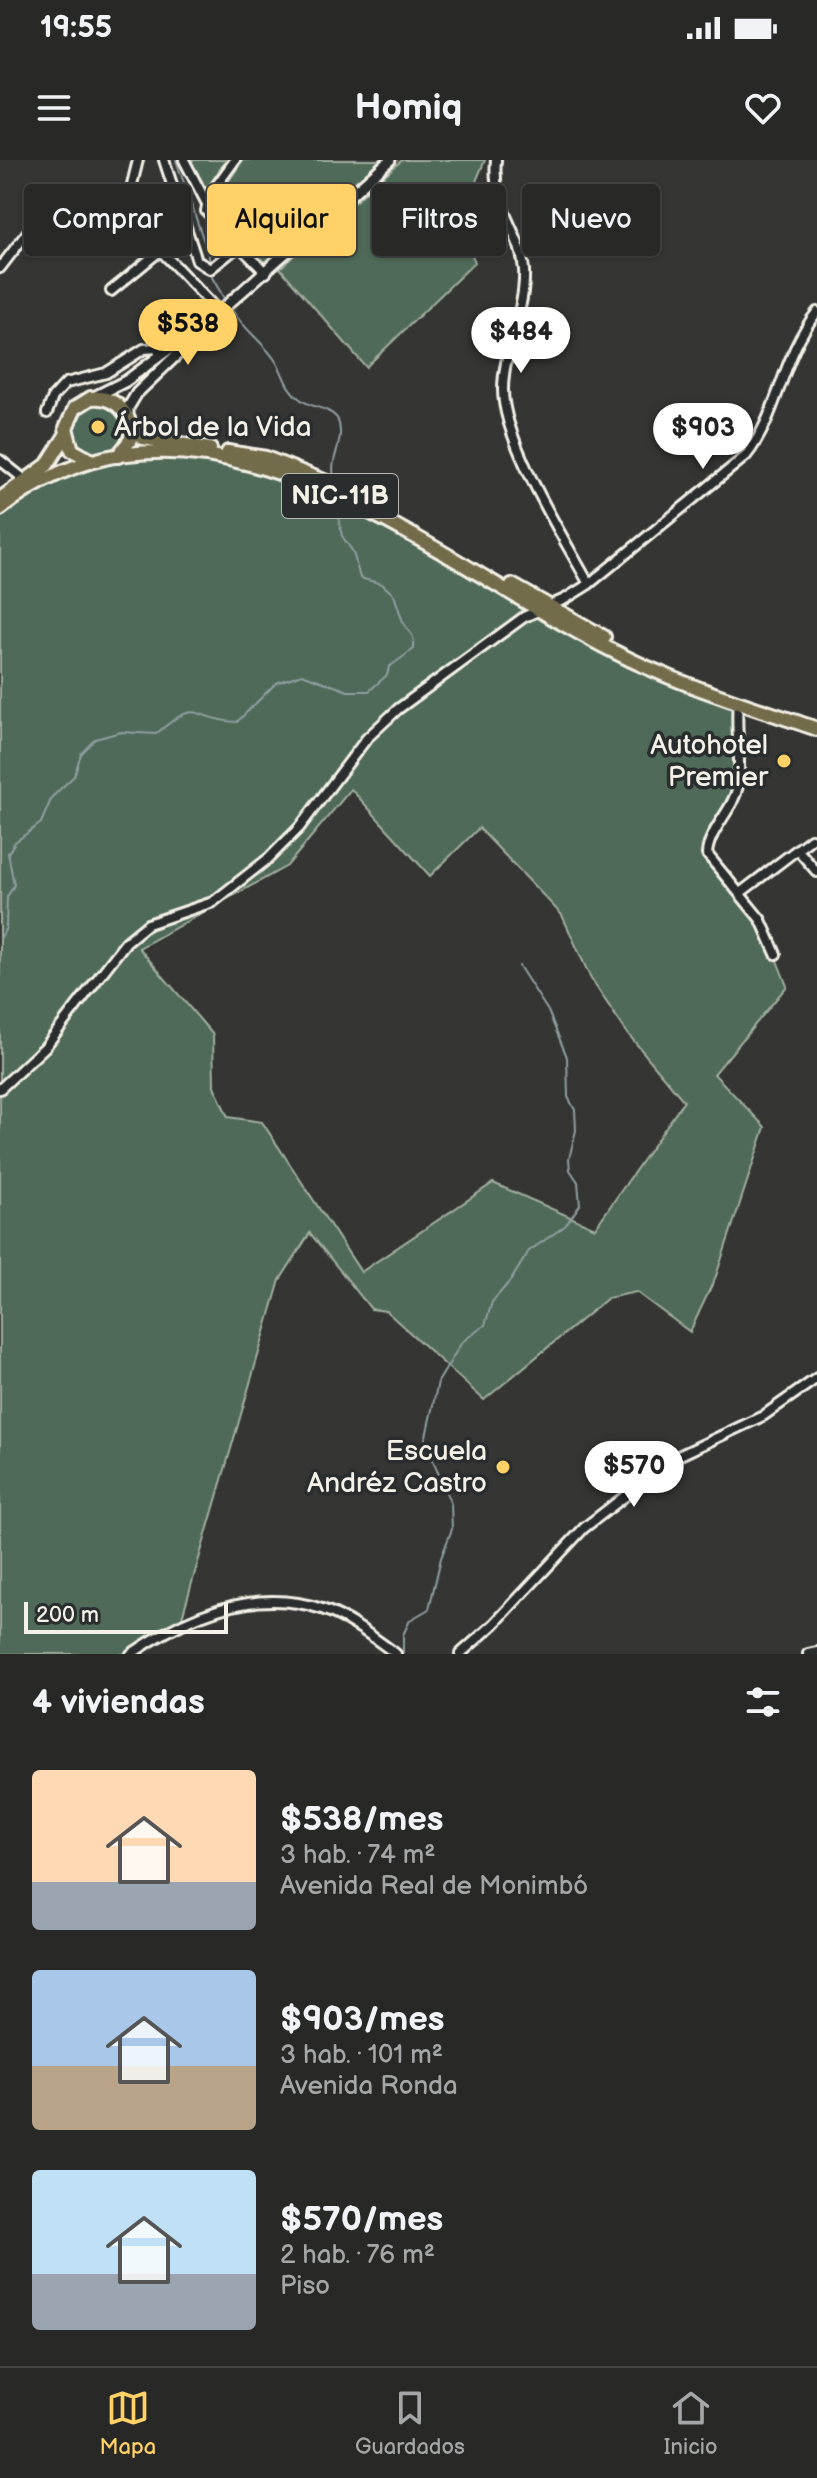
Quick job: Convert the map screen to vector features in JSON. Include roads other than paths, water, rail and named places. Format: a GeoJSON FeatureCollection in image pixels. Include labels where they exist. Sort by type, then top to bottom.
{"type":"FeatureCollection","features":[{"type":"Feature","properties":{"kind":"highway","name":"NIC-11B"},"geometry":{"type":"LineString","coordinates":[[94,397],[113,402],[143,438],[266,458],[312,474],[637,663],[738,703],[817,729]]}},
{"type":"Feature","properties":{"kind":"highway"},"geometry":{"type":"LineString","coordinates":[[0,499],[50,462],[66,435],[68,420],[75,408],[94,397]]}},
{"type":"Feature","properties":{"kind":"highway"},"geometry":{"type":"LineString","coordinates":[[118,456],[129,445],[129,422]]}},
{"type":"Feature","properties":{"kind":"highway"},"geometry":{"type":"LineString","coordinates":[[66,435],[72,450],[92,461]]}},
{"type":"Feature","properties":{"kind":"highway","name":"NIC-11B"},"geometry":{"type":"LineString","coordinates":[[0,509],[38,484],[92,461],[118,456],[155,452],[192,455],[285,473],[336,493],[544,608],[674,672],[817,722]]}},
{"type":"Feature","properties":{"kind":"street"},"geometry":{"type":"LineString","coordinates":[[130,184],[138,160]]}},
{"type":"Feature","properties":{"kind":"street"},"geometry":{"type":"LineString","coordinates":[[164,160],[197,261],[210,269],[226,256]]}},
{"type":"Feature","properties":{"kind":"street"},"geometry":{"type":"LineString","coordinates":[[184,160],[206,202],[207,212]]}},
{"type":"Feature","properties":{"kind":"street"},"geometry":{"type":"LineString","coordinates":[[206,202],[235,160]]}},
{"type":"Feature","properties":{"kind":"street"},"geometry":{"type":"LineString","coordinates":[[94,397],[117,387],[219,312],[390,160]]}},
{"type":"Feature","properties":{"kind":"street"},"geometry":{"type":"LineString","coordinates":[[496,160],[495,190],[524,273],[507,359],[504,405],[541,496],[589,584]]}},
{"type":"Feature","properties":{"kind":"street"},"geometry":{"type":"LineString","coordinates":[[0,268],[24,237]]}},
{"type":"Feature","properties":{"kind":"street"},"geometry":{"type":"LineString","coordinates":[[111,291],[154,256]]}},
{"type":"Feature","properties":{"kind":"street"},"geometry":{"type":"LineString","coordinates":[[167,256],[219,312]]}},
{"type":"Feature","properties":{"kind":"street"},"geometry":{"type":"LineString","coordinates":[[250,256],[266,273]]}},
{"type":"Feature","properties":{"kind":"street"},"geometry":{"type":"LineString","coordinates":[[129,422],[132,400],[219,312]]}},
{"type":"Feature","properties":{"kind":"street"},"geometry":{"type":"LineString","coordinates":[[0,1089],[45,1047],[126,942],[148,924],[213,902],[269,858],[299,828],[367,738],[398,709],[544,608],[589,584],[746,456],[761,436],[783,368],[817,312]]}},
{"type":"Feature","properties":{"kind":"street"},"geometry":{"type":"LineString","coordinates":[[47,413],[53,397],[66,383],[111,371],[144,349],[156,348],[161,355]]}},
{"type":"Feature","properties":{"kind":"street"},"geometry":{"type":"LineString","coordinates":[[0,460],[25,480]]}},
{"type":"Feature","properties":{"kind":"street"},"geometry":{"type":"LineString","coordinates":[[738,703],[736,740],[739,781],[733,805],[708,844],[707,854],[761,920],[776,954]]}},
{"type":"Feature","properties":{"kind":"street"},"geometry":{"type":"LineString","coordinates":[[740,893],[811,839]]}},
{"type":"Feature","properties":{"kind":"street"},"geometry":{"type":"LineString","coordinates":[[797,849],[817,872]]}},
{"type":"Feature","properties":{"kind":"street"},"geometry":{"type":"LineString","coordinates":[[460,1654],[494,1624],[584,1528],[674,1458],[763,1416],[817,1378]]}},
{"type":"Feature","properties":{"kind":"street"},"geometry":{"type":"LineString","coordinates":[[131,1654],[200,1615],[237,1604],[268,1602],[322,1609],[358,1627],[396,1654]]}},
{"type":"Feature","properties":{"kind":"street"},"geometry":{"type":"LineString","coordinates":[[808,1654],[817,1652]]}},
{"type":"Feature","properties":{"kind":"waterway"},"geometry":{"type":"LineString","coordinates":[[176,160],[209,256],[209,266]]}},
{"type":"Feature","properties":{"kind":"waterway"},"geometry":{"type":"LineString","coordinates":[[209,272],[225,300]]}},
{"type":"Feature","properties":{"kind":"waterway"},"geometry":{"type":"LineString","coordinates":[[233,311],[272,356],[295,395],[337,418],[340,434],[334,477]]}},
{"type":"Feature","properties":{"kind":"waterway"},"geometry":{"type":"LineString","coordinates":[[0,939],[6,928],[7,897],[14,885],[8,853],[15,842],[41,823],[52,797],[74,776],[81,754],[95,739],[121,732],[156,734],[170,722],[189,713],[237,722],[276,683],[302,674],[348,691],[369,691],[387,675],[389,667],[414,649],[413,637],[403,622],[394,595],[382,584],[360,578],[353,552],[342,536],[336,504]]}},
{"type":"Feature","properties":{"kind":"waterway"},"geometry":{"type":"LineString","coordinates":[[403,1652],[403,1635],[410,1620],[429,1609],[441,1558],[452,1529],[451,1504],[425,1441],[438,1382],[462,1342],[485,1325],[492,1302],[511,1280],[529,1251],[565,1226],[580,1205],[578,1182],[570,1170],[569,1159],[576,1130],[575,1110],[568,1097],[567,1057],[548,1011],[519,966]]}},
{"type":"Feature","properties":{"kind":"place","name":"Árbol de la Vida"},"geometry":{"type":"Point","coordinates":[98,427]}},
{"type":"Feature","properties":{"kind":"place","name":"Autohotel Premier"},"geometry":{"type":"Point","coordinates":[784,761]}},
{"type":"Feature","properties":{"kind":"place","name":"Escuela Andréz Castro"},"geometry":{"type":"Point","coordinates":[503,1467]}}]}
